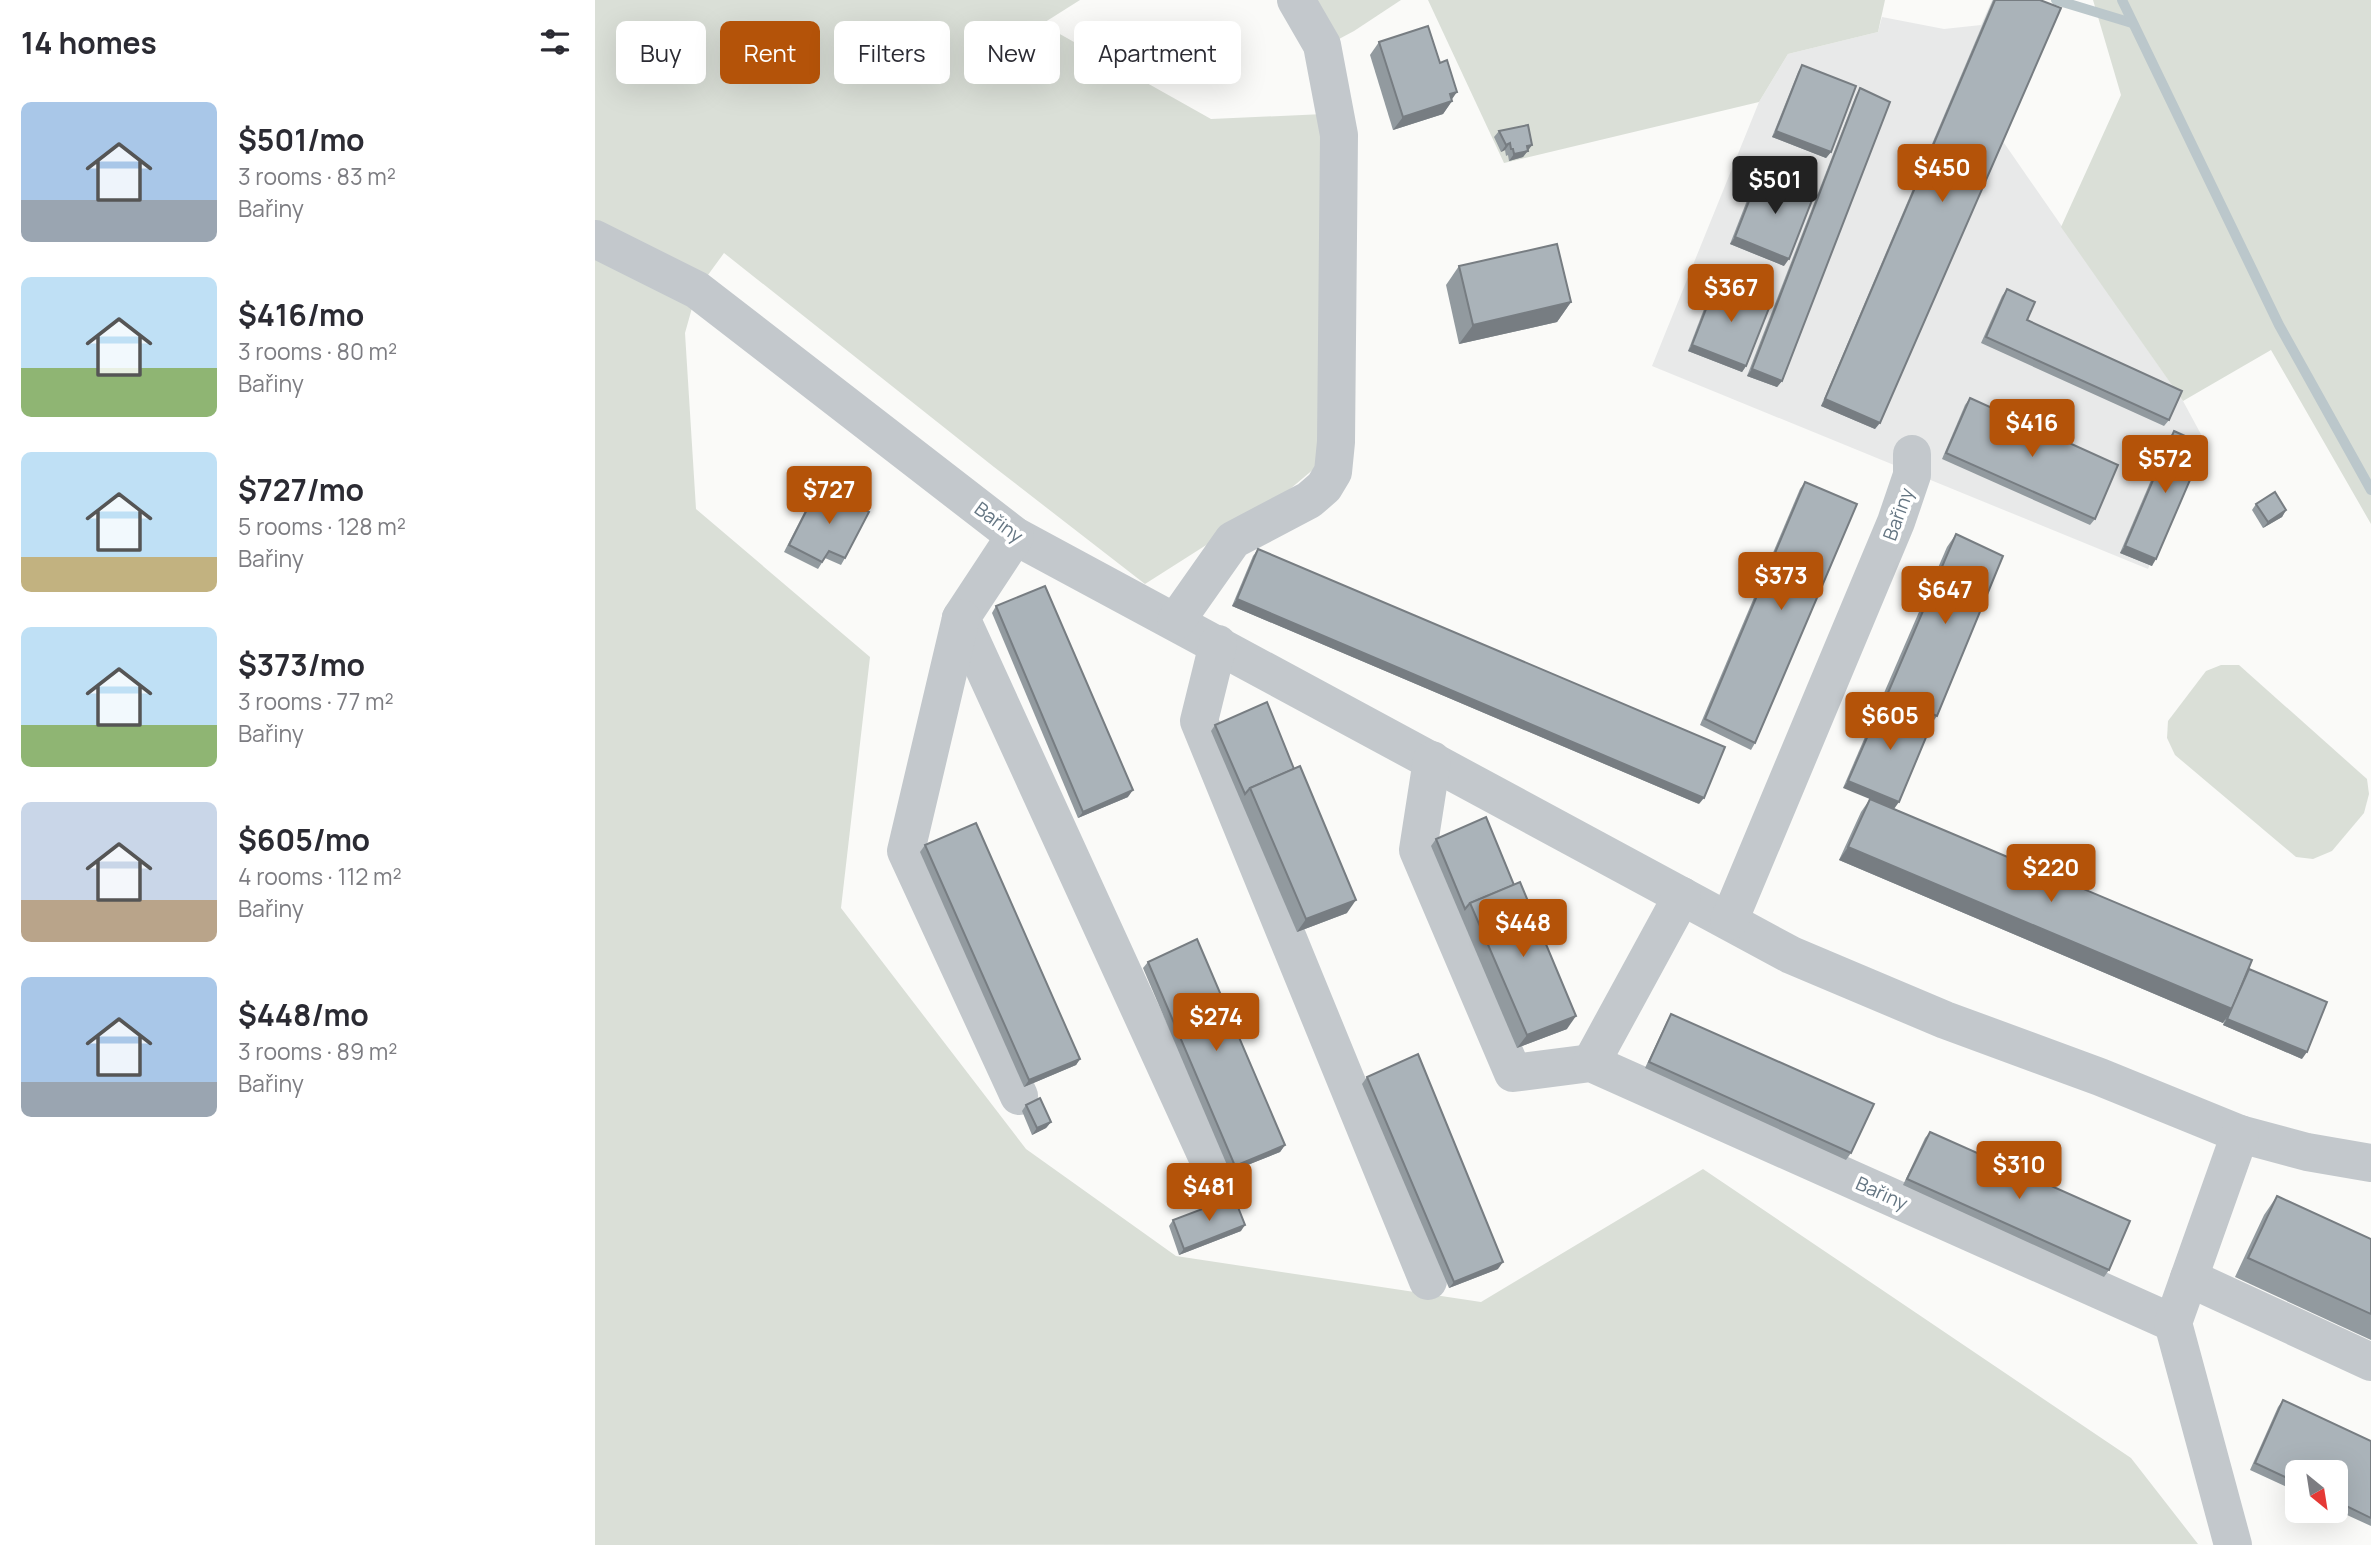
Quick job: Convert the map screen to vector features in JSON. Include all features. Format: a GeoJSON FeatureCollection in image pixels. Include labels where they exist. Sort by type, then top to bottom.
{"type":"FeatureCollection","features":[{"type":"Feature","properties":{"kind":"street"},"geometry":{"type":"LineString","coordinates":[[1176,621],[1233,540],[1309,500],[1324,487],[1333,472],[1336,442],[1339,135],[1322,45],[1296,0]]}},
{"type":"Feature","properties":{"kind":"street","name":"Bařiny"},"geometry":{"type":"LineString","coordinates":[[595,239],[697,290],[1015,536],[1791,954],[1945,1020],[2100,1077],[2240,1134],[2307,1152],[2371,1163]]}},
{"type":"Feature","properties":{"kind":"street","name":"Bařiny"},"geometry":{"type":"LineString","coordinates":[[1729,921],[1896,522],[1912,475],[1912,454]]}},
{"type":"Feature","properties":{"kind":"street"},"geometry":{"type":"LineString","coordinates":[[1015,536],[961,618],[907,851],[1019,1096]]}},
{"type":"Feature","properties":{"kind":"street"},"geometry":{"type":"LineString","coordinates":[[961,618],[1220,1185]]}},
{"type":"Feature","properties":{"kind":"street"},"geometry":{"type":"LineString","coordinates":[[1218,644],[1199,722],[1428,1281]]}},
{"type":"Feature","properties":{"kind":"street"},"geometry":{"type":"LineString","coordinates":[[1432,760],[1418,850],[1513,1073],[1591,1063],[1682,895]]}},
{"type":"Feature","properties":{"kind":"street","name":"Bařiny"},"geometry":{"type":"LineString","coordinates":[[1591,1063],[2173,1323]]}},
{"type":"Feature","properties":{"kind":"street"},"geometry":{"type":"LineString","coordinates":[[2233,1545],[2173,1323],[2240,1134]]}},
{"type":"Feature","properties":{"kind":"street"},"geometry":{"type":"LineString","coordinates":[[2189,1278],[2371,1362]]}},
{"type":"Feature","properties":{"kind":"shaded area"},"geometry":{"type":"Polygon","coordinates":[[[595,0],[1080,0],[1047,21],[964,21],[964,84],[1060,84],[1060,34],[1074,42],[1074,84],[1149,84],[1211,119],[1324,114],[1328,457],[1277,500],[1145,584],[724,253],[697,290],[685,333],[696,509],[870,657],[841,908],[1026,1149],[1176,1256],[1481,1302],[1703,1169],[2131,1458],[2198,1544],[595,1545],[595,0]]]}},
{"type":"Feature","properties":{"kind":"shaded area"},"geometry":{"type":"Polygon","coordinates":[[[1282,0],[1401,0],[1354,31],[1309,55],[1282,0]]]}},
{"type":"Feature","properties":{"kind":"shaded area"},"geometry":{"type":"Polygon","coordinates":[[[1428,0],[1885,0],[1878,32],[1788,54],[1759,102],[1504,163],[1428,0]]]}},
{"type":"Feature","properties":{"kind":"shaded area"},"geometry":{"type":"Polygon","coordinates":[[[1992,0],[2021,0],[2002,140],[2183,401],[2203,438],[2148,569],[1652,366],[1759,102],[1788,54],[1878,32],[1882,17],[1944,29],[1981,25],[1992,0]]]}},
{"type":"Feature","properties":{"kind":"shaded area"},"geometry":{"type":"Polygon","coordinates":[[[2093,0],[2371,0],[2371,524],[2271,350],[2183,401],[2061,227],[2121,95],[2093,0]]]}},
{"type":"Feature","properties":{"kind":"shaded area"},"geometry":{"type":"Polygon","coordinates":[[[2221,665],[2239,665],[2367,779],[2369,794],[2364,813],[2332,851],[2313,859],[2296,857],[2175,755],[2167,738],[2168,721],[2206,671],[2221,665]]]}},
{"type":"Feature","properties":{"kind":"building"},"geometry":{"type":"Polygon","coordinates":[[[1995,0],[2040,0],[2061,8],[1880,423],[1825,399],[1995,0]]]}},
{"type":"Feature","properties":{"kind":"building"},"geometry":{"type":"Polygon","coordinates":[[[1428,26],[1440,63],[1447,60],[1457,92],[1450,94],[1452,101],[1403,117],[1379,42],[1428,26]]]}},
{"type":"Feature","properties":{"kind":"building"},"geometry":{"type":"Polygon","coordinates":[[[1802,65],[1856,86],[1831,152],[1776,131],[1802,65]]]}},
{"type":"Feature","properties":{"kind":"building"},"geometry":{"type":"Polygon","coordinates":[[[1860,88],[1890,102],[1782,381],[1752,369],[1860,88]]]}},
{"type":"Feature","properties":{"kind":"building"},"geometry":{"type":"Polygon","coordinates":[[[1528,125],[1532,145],[1527,146],[1528,151],[1514,154],[1510,143],[1506,145],[1499,131],[1528,125]]]}},
{"type":"Feature","properties":{"kind":"building"},"geometry":{"type":"Polygon","coordinates":[[[1760,173],[1814,195],[1789,259],[1735,237],[1760,173]]]}},
{"type":"Feature","properties":{"kind":"building"},"geometry":{"type":"Polygon","coordinates":[[[1557,244],[1571,302],[1473,325],[1459,266],[1557,244]]]}},
{"type":"Feature","properties":{"kind":"building"},"geometry":{"type":"Polygon","coordinates":[[[1717,281],[1771,303],[1746,366],[1692,345],[1717,281]]]}},
{"type":"Feature","properties":{"kind":"building"},"geometry":{"type":"Polygon","coordinates":[[[2007,289],[2035,302],[2027,320],[2182,391],[2169,420],[1986,337],[2007,289]]]}},
{"type":"Feature","properties":{"kind":"building"},"geometry":{"type":"Polygon","coordinates":[[[1970,398],[2118,465],[2095,519],[1946,453],[1970,398]]]}},
{"type":"Feature","properties":{"kind":"building"},"geometry":{"type":"Polygon","coordinates":[[[2174,431],[2205,445],[2156,559],[2125,546],[2174,431]]]}},
{"type":"Feature","properties":{"kind":"building"},"geometry":{"type":"Polygon","coordinates":[[[1805,482],[1857,504],[1755,743],[1705,719],[1805,482]]]}},
{"type":"Feature","properties":{"kind":"building"},"geometry":{"type":"Polygon","coordinates":[[[819,486],[869,512],[845,558],[829,551],[822,562],[789,545],[819,486]]]}},
{"type":"Feature","properties":{"kind":"building"},"geometry":{"type":"Polygon","coordinates":[[[2275,492],[2286,510],[2268,522],[2256,504],[2275,492]]]}},
{"type":"Feature","properties":{"kind":"building"},"geometry":{"type":"Polygon","coordinates":[[[1956,534],[2003,556],[1937,716],[1887,695],[1956,534]]]}},
{"type":"Feature","properties":{"kind":"building"},"geometry":{"type":"Polygon","coordinates":[[[1258,549],[1725,747],[1704,798],[1237,599],[1258,549]]]}},
{"type":"Feature","properties":{"kind":"building"},"geometry":{"type":"Polygon","coordinates":[[[1045,586],[1133,790],[1083,812],[996,606],[1045,586]]]}},
{"type":"Feature","properties":{"kind":"building"},"geometry":{"type":"Polygon","coordinates":[[[1883,701],[1932,723],[1899,802],[1848,781],[1883,701]]]}},
{"type":"Feature","properties":{"kind":"building"},"geometry":{"type":"Polygon","coordinates":[[[1267,702],[1294,769],[1250,788],[1245,794],[1215,725],[1267,702]]]}},
{"type":"Feature","properties":{"kind":"building"},"geometry":{"type":"Polygon","coordinates":[[[1300,766],[1356,900],[1306,919],[1250,788],[1300,766]]]}},
{"type":"Feature","properties":{"kind":"building"},"geometry":{"type":"Polygon","coordinates":[[[1870,799],[2252,960],[2232,1009],[1848,847],[1870,799]]]}},
{"type":"Feature","properties":{"kind":"building"},"geometry":{"type":"Polygon","coordinates":[[[1486,817],[1514,885],[1470,903],[1465,909],[1436,839],[1486,817]]]}},
{"type":"Feature","properties":{"kind":"building"},"geometry":{"type":"Polygon","coordinates":[[[976,823],[1080,1059],[1029,1080],[925,845],[976,823]]]}},
{"type":"Feature","properties":{"kind":"building"},"geometry":{"type":"Polygon","coordinates":[[[1520,882],[1576,1016],[1527,1035],[1470,903],[1520,882]]]}},
{"type":"Feature","properties":{"kind":"building"},"geometry":{"type":"Polygon","coordinates":[[[1197,939],[1285,1145],[1235,1166],[1148,962],[1197,939]]]}},
{"type":"Feature","properties":{"kind":"building"},"geometry":{"type":"Polygon","coordinates":[[[2249,969],[2327,1002],[2307,1052],[2227,1019],[2249,969]]]}},
{"type":"Feature","properties":{"kind":"building"},"geometry":{"type":"Polygon","coordinates":[[[1671,1014],[1874,1104],[1851,1153],[1649,1062],[1671,1014]]]}},
{"type":"Feature","properties":{"kind":"building"},"geometry":{"type":"Polygon","coordinates":[[[1418,1054],[1503,1262],[1454,1282],[1367,1077],[1418,1054]]]}},
{"type":"Feature","properties":{"kind":"building"},"geometry":{"type":"Polygon","coordinates":[[[1040,1098],[1051,1122],[1037,1128],[1026,1105],[1040,1098]]]}},
{"type":"Feature","properties":{"kind":"building"},"geometry":{"type":"Polygon","coordinates":[[[1930,1132],[2130,1221],[2109,1270],[1907,1179],[1930,1132]]]}},
{"type":"Feature","properties":{"kind":"building"},"geometry":{"type":"Polygon","coordinates":[[[2277,1196],[2371,1239],[2371,1314],[2248,1258],[2277,1196]]]}},
{"type":"Feature","properties":{"kind":"building"},"geometry":{"type":"Polygon","coordinates":[[[1234,1197],[1245,1225],[1184,1249],[1173,1220],[1234,1197]]]}},
{"type":"Feature","properties":{"kind":"building"},"geometry":{"type":"Polygon","coordinates":[[[2283,1400],[2371,1441],[2371,1518],[2349,1507],[2349,1460],[2285,1460],[2285,1477],[2255,1463],[2283,1400]]]}},
{"type":"Feature","properties":{"kind":"waterway"},"geometry":{"type":"LineString","coordinates":[[2056,0],[2132,23]]}},
{"type":"Feature","properties":{"kind":"waterway"},"geometry":{"type":"LineString","coordinates":[[2122,0],[2279,325],[2371,490]]}}]}
